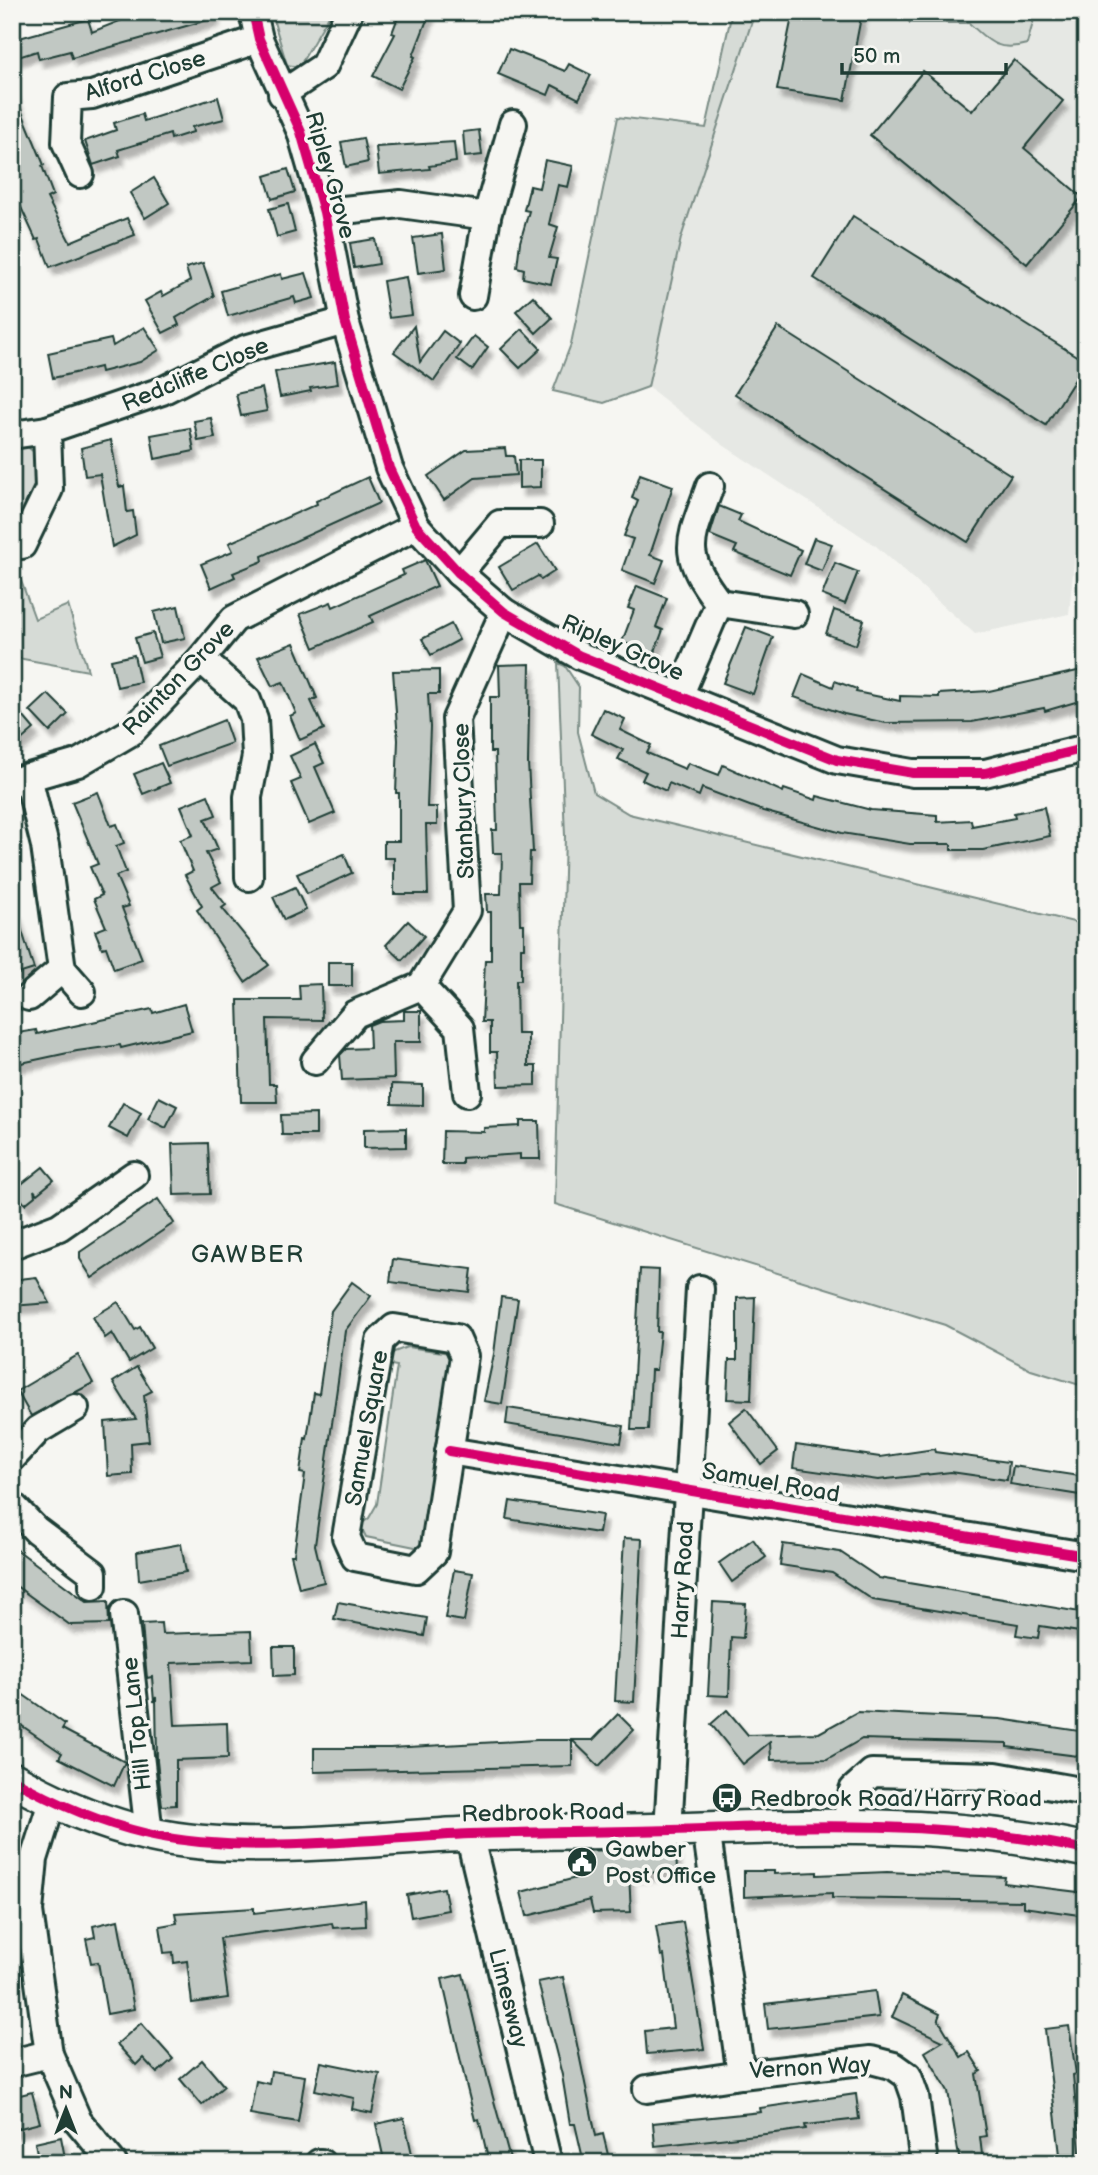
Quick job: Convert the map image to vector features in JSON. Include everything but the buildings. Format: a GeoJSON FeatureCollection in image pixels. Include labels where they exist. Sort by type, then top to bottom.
{"type":"FeatureCollection","features":[{"type":"Feature","properties":{"kind":"street","name":"Ripley Grove"},"geometry":{"type":"LineString","coordinates":[[253,12],[259,38],[300,132],[324,212],[345,321],[389,468],[416,526],[459,573],[504,612],[580,656],[680,694],[837,760],[913,773],[985,773],[1086,748]]}},
{"type":"Feature","properties":{"kind":"street"},"geometry":{"type":"LineString","coordinates":[[282,94],[324,66],[349,12]]}},
{"type":"Feature","properties":{"kind":"street","name":"Alford Close"},"geometry":{"type":"LineString","coordinates":[[80,174],[66,144],[68,97],[92,95],[259,38]]}},
{"type":"Feature","properties":{"kind":"street"},"geometry":{"type":"LineString","coordinates":[[473,296],[487,216],[513,124]]}},
{"type":"Feature","properties":{"kind":"street"},"geometry":{"type":"LineString","coordinates":[[324,212],[401,204],[487,216]]}},
{"type":"Feature","properties":{"kind":"street","name":"Redcliffe Close"},"geometry":{"type":"LineString","coordinates":[[12,435],[47,430],[162,391],[245,349],[345,321]]}},
{"type":"Feature","properties":{"kind":"street"},"geometry":{"type":"LineString","coordinates":[[22,545],[54,508],[49,489],[47,430]]}},
{"type":"Feature","properties":{"kind":"street"},"geometry":{"type":"LineString","coordinates":[[710,486],[691,541],[691,556],[699,576],[719,603],[794,614]]}},
{"type":"Feature","properties":{"kind":"street"},"geometry":{"type":"LineString","coordinates":[[459,573],[500,524],[540,524]]}},
{"type":"Feature","properties":{"kind":"street","name":"Rainton Grove"},"geometry":{"type":"LineString","coordinates":[[20,779],[78,763],[131,732],[201,659],[234,618],[416,526]]}},
{"type":"Feature","properties":{"kind":"street"},"geometry":{"type":"LineString","coordinates":[[680,694],[719,603]]}},
{"type":"Feature","properties":{"kind":"street","name":"Stanbury Close"},"geometry":{"type":"LineString","coordinates":[[421,986],[467,911],[456,719],[504,612]]}},
{"type":"Feature","properties":{"kind":"street"},"geometry":{"type":"LineString","coordinates":[[201,659],[247,700],[254,719],[256,756],[248,797],[249,877]]}},
{"type":"Feature","properties":{"kind":"street"},"geometry":{"type":"LineString","coordinates":[[20,779],[45,846],[62,969],[82,992]]}},
{"type":"Feature","properties":{"kind":"street"},"geometry":{"type":"LineString","coordinates":[[29,997],[62,969]]}},
{"type":"Feature","properties":{"kind":"street"},"geometry":{"type":"LineString","coordinates":[[315,1060],[355,1014],[421,986],[460,1028],[467,1093]]}},
{"type":"Feature","properties":{"kind":"street"},"geometry":{"type":"LineString","coordinates":[[12,1245],[59,1227],[134,1175]]}},
{"type":"Feature","properties":{"kind":"street","name":"Harry Road"},"geometry":{"type":"LineString","coordinates":[[668,1830],[686,1489],[700,1289]]}},
{"type":"Feature","properties":{"kind":"street","name":"Samuel Square"},"geometry":{"type":"LineString","coordinates":[[394,1328],[456,1338],[464,1356],[449,1451],[433,1552],[416,1569],[355,1557],[346,1537],[380,1341],[394,1328]]}},
{"type":"Feature","properties":{"kind":"street"},"geometry":{"type":"LineString","coordinates":[[12,1458],[38,1430],[75,1408]]}},
{"type":"Feature","properties":{"kind":"street","name":"Samuel Road"},"geometry":{"type":"LineString","coordinates":[[449,1451],[1086,1556]]}},
{"type":"Feature","properties":{"kind":"street"},"geometry":{"type":"LineString","coordinates":[[12,1505],[36,1531],[93,1573],[93,1586]]}},
{"type":"Feature","properties":{"kind":"street","name":"Hill Top Lane"},"geometry":{"type":"LineString","coordinates":[[124,1614],[149,1834]]}},
{"type":"Feature","properties":{"kind":"street"},"geometry":{"type":"LineString","coordinates":[[845,1826],[853,1790],[872,1773],[996,1776],[1086,1791]]}},
{"type":"Feature","properties":{"kind":"street","name":"Redbrook Road"},"geometry":{"type":"LineString","coordinates":[[12,1779],[52,1802],[149,1834],[271,1844],[469,1834],[845,1826],[937,1828],[1029,1838],[1086,1850]]}},
{"type":"Feature","properties":{"kind":"street"},"geometry":{"type":"LineString","coordinates":[[52,1802],[34,1859],[29,1911],[49,2054],[78,2121],[113,2163]]}},
{"type":"Feature","properties":{"kind":"street","name":"Vernon Way"},"geometry":{"type":"LineString","coordinates":[[706,1828],[741,2075],[870,2060],[894,2066],[908,2076],[915,2096],[924,2163]]}},
{"type":"Feature","properties":{"kind":"street","name":"Limesway"},"geometry":{"type":"LineString","coordinates":[[469,1834],[548,2163]]}},
{"type":"Feature","properties":{"kind":"street"},"geometry":{"type":"LineString","coordinates":[[12,2063],[49,2054]]}},
{"type":"Feature","properties":{"kind":"street"},"geometry":{"type":"LineString","coordinates":[[647,2089],[741,2075]]}},
{"type":"Feature","properties":{"kind":"shaded area"},"geometry":{"type":"Polygon","coordinates":[[[271,12],[331,12],[299,67],[287,65],[271,12]]]}},
{"type":"Feature","properties":{"kind":"shaded area"},"geometry":{"type":"Polygon","coordinates":[[[732,12],[1061,12],[1086,28],[1086,506],[1077,531],[1069,614],[975,634],[875,545],[723,445],[648,387],[732,12]]]}},
{"type":"Feature","properties":{"kind":"shaded area"},"geometry":{"type":"Polygon","coordinates":[[[732,12],[755,12],[681,238],[648,387],[604,403],[553,391],[571,344],[618,117],[706,128],[732,12]]]}},
{"type":"Feature","properties":{"kind":"shaded area"},"geometry":{"type":"Polygon","coordinates":[[[904,12],[1036,12],[1027,44],[1009,47],[988,40],[969,23],[910,23],[904,12]]]}},
{"type":"Feature","properties":{"kind":"shaded area"},"geometry":{"type":"Polygon","coordinates":[[[24,444],[35,453],[34,495],[12,531],[12,445],[24,444]]]}},
{"type":"Feature","properties":{"kind":"shaded area"},"geometry":{"type":"Polygon","coordinates":[[[12,556],[35,619],[68,605],[88,671],[12,657],[12,556]]]}},
{"type":"Feature","properties":{"kind":"shaded area"},"geometry":{"type":"Polygon","coordinates":[[[558,663],[565,666],[579,687],[578,732],[594,793],[629,814],[1086,925],[1086,1387],[1031,1370],[945,1325],[555,1204],[565,836],[558,663]]]}},
{"type":"Feature","properties":{"kind":"shaded area"},"geometry":{"type":"Polygon","coordinates":[[[407,1347],[450,1353],[454,1361],[425,1549],[366,1537],[360,1525],[369,1518],[377,1504],[397,1366],[385,1364],[389,1354],[407,1347]]]}},
{"type":"Feature","properties":{"kind":"cycle path"},"geometry":{"type":"LineString","coordinates":[[253,12],[259,39],[301,132],[324,212],[345,321],[389,468],[416,526],[459,573],[504,612],[580,656],[837,760],[913,773],[985,773],[1086,748]]}},
{"type":"Feature","properties":{"kind":"cycle path"},"geometry":{"type":"LineString","coordinates":[[449,1451],[1086,1556]]}},
{"type":"Feature","properties":{"kind":"cycle path"},"geometry":{"type":"LineString","coordinates":[[12,1779],[61,1804],[113,1824],[148,1834],[225,1844],[308,1844],[470,1834],[828,1826],[932,1829],[1035,1840],[1086,1850]]}},
{"type":"Feature","properties":{"kind":"place","name":"Redbrook Road/Harry Road"},"geometry":{"type":"Point","coordinates":[727,1798]}},
{"type":"Feature","properties":{"kind":"place","name":"Gawber Post Office"},"geometry":{"type":"Point","coordinates":[582,1862]}},
{"type":"Feature","properties":{"kind":"district","name":"GAWBER"},"geometry":{"type":"Point","coordinates":[248,1254]}}]}
